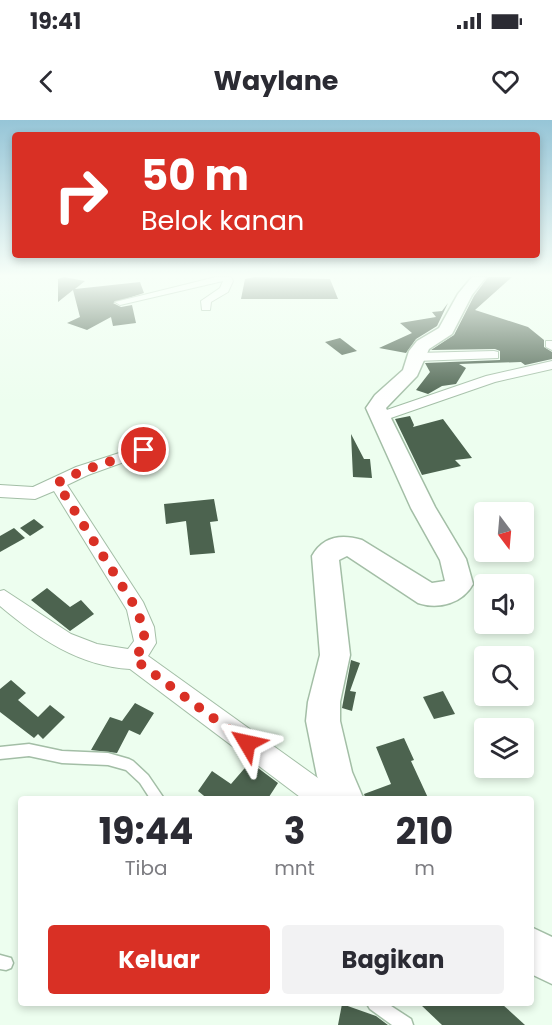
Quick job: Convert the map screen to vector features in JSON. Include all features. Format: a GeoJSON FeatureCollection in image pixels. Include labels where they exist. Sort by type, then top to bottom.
{"type":"FeatureCollection","features":[{"type":"Feature","properties":{"kind":"main road"},"geometry":{"type":"LineString","coordinates":[[344,796],[335,776],[323,722],[324,702],[335,655],[325,556],[339,545],[353,547],[428,595],[442,594],[455,589],[459,584],[459,576],[453,559],[423,508],[380,417],[377,405],[409,375],[423,345],[446,331],[452,319]]}},
{"type":"Feature","properties":{"kind":"main road"},"geometry":{"type":"LineString","coordinates":[[534,951],[552,962]]}},
{"type":"Feature","properties":{"kind":"street"},"geometry":{"type":"LineString","coordinates":[[416,357],[494,355]]}},
{"type":"Feature","properties":{"kind":"street"},"geometry":{"type":"LineString","coordinates":[[380,417],[491,379],[552,365]]}},
{"type":"Feature","properties":{"kind":"street"},"geometry":{"type":"LineString","coordinates":[[0,491],[35,493],[82,471],[144,450]]}},
{"type":"Feature","properties":{"kind":"street"},"geometry":{"type":"LineString","coordinates":[[57,483],[136,608],[143,627],[145,643],[134,659]]}},
{"type":"Feature","properties":{"kind":"street"},"geometry":{"type":"LineString","coordinates":[[4,598],[46,632],[82,649],[115,659],[134,659],[322,796]]}},
{"type":"Feature","properties":{"kind":"lane"},"geometry":{"type":"LineString","coordinates":[[0,753],[29,750],[62,757],[108,759],[129,765],[144,779],[156,796]]}},
{"type":"Feature","properties":{"kind":"lane"},"geometry":{"type":"LineString","coordinates":[[378,1006],[405,1025]]}},
{"type":"Feature","properties":{"kind":"building"},"geometry":{"type":"Polygon","coordinates":[[[75,319],[107,319],[87,330],[67,323],[75,319]]]}},
{"type":"Feature","properties":{"kind":"building"},"geometry":{"type":"Polygon","coordinates":[[[111,319],[135,319],[136,323],[113,326],[111,319]]]}},
{"type":"Feature","properties":{"kind":"building"},"geometry":{"type":"Polygon","coordinates":[[[440,319],[437,326],[416,339],[406,353],[379,348],[412,333],[400,323],[440,319]]]}},
{"type":"Feature","properties":{"kind":"building"},"geometry":{"type":"Polygon","coordinates":[[[462,319],[504,319],[528,327],[544,340],[544,347],[552,352],[552,359],[525,365],[521,362],[459,364],[466,368],[456,384],[442,386],[428,394],[416,390],[430,372],[425,363],[500,360],[500,351],[495,349],[431,350],[454,335],[462,319]]]}},
{"type":"Feature","properties":{"kind":"building"},"geometry":{"type":"Polygon","coordinates":[[[340,338],[357,351],[342,355],[325,342],[340,338]]]}},
{"type":"Feature","properties":{"kind":"building"},"geometry":{"type":"Polygon","coordinates":[[[410,416],[413,427],[443,419],[472,458],[455,460],[461,466],[422,475],[395,419],[410,416]]]}},
{"type":"Feature","properties":{"kind":"building"},"geometry":{"type":"Polygon","coordinates":[[[351,434],[364,459],[370,459],[372,478],[353,477],[351,434]]]}},
{"type":"Feature","properties":{"kind":"building"},"geometry":{"type":"Polygon","coordinates":[[[214,499],[218,521],[210,522],[215,553],[190,555],[186,521],[166,524],[164,504],[214,499]]]}},
{"type":"Feature","properties":{"kind":"building"},"geometry":{"type":"Polygon","coordinates":[[[34,519],[44,527],[30,536],[20,528],[34,519]]]}},
{"type":"Feature","properties":{"kind":"building"},"geometry":{"type":"Polygon","coordinates":[[[14,528],[25,538],[0,552],[0,536],[14,528]]]}},
{"type":"Feature","properties":{"kind":"building"},"geometry":{"type":"Polygon","coordinates":[[[47,588],[70,607],[81,600],[94,614],[70,631],[31,600],[47,588]]]}},
{"type":"Feature","properties":{"kind":"building"},"geometry":{"type":"Polygon","coordinates":[[[351,660],[360,663],[350,691],[356,692],[352,711],[342,708],[351,660]]]}},
{"type":"Feature","properties":{"kind":"building"},"geometry":{"type":"Polygon","coordinates":[[[11,680],[26,693],[18,700],[38,717],[50,705],[65,717],[43,739],[38,734],[34,738],[0,712],[0,689],[11,680]]]}},
{"type":"Feature","properties":{"kind":"building"},"geometry":{"type":"Polygon","coordinates":[[[443,691],[455,714],[434,719],[423,697],[443,691]]]}},
{"type":"Feature","properties":{"kind":"building"},"geometry":{"type":"Polygon","coordinates":[[[135,703],[154,713],[140,735],[129,730],[117,753],[91,750],[110,717],[122,721],[135,703]]]}},
{"type":"Feature","properties":{"kind":"building"},"geometry":{"type":"Polygon","coordinates":[[[404,738],[414,760],[411,761],[427,796],[365,796],[364,794],[391,784],[376,747],[404,738]]]}},
{"type":"Feature","properties":{"kind":"building"},"geometry":{"type":"Polygon","coordinates":[[[250,762],[278,783],[270,796],[204,796],[198,791],[212,771],[231,784],[250,762]]]}},
{"type":"Feature","properties":{"kind":"building"},"geometry":{"type":"Polygon","coordinates":[[[342,1006],[348,1006],[376,1016],[388,1025],[338,1025],[342,1006]]]}},
{"type":"Feature","properties":{"kind":"building"},"geometry":{"type":"Polygon","coordinates":[[[422,1006],[504,1006],[525,1025],[442,1025],[422,1006]]]}},
{"type":"Feature","properties":{"kind":"route"},"geometry":{"type":"LineString","coordinates":[[144,450],[82,471],[57,483],[136,608],[143,627],[145,643],[134,659],[247,743]]}}]}
